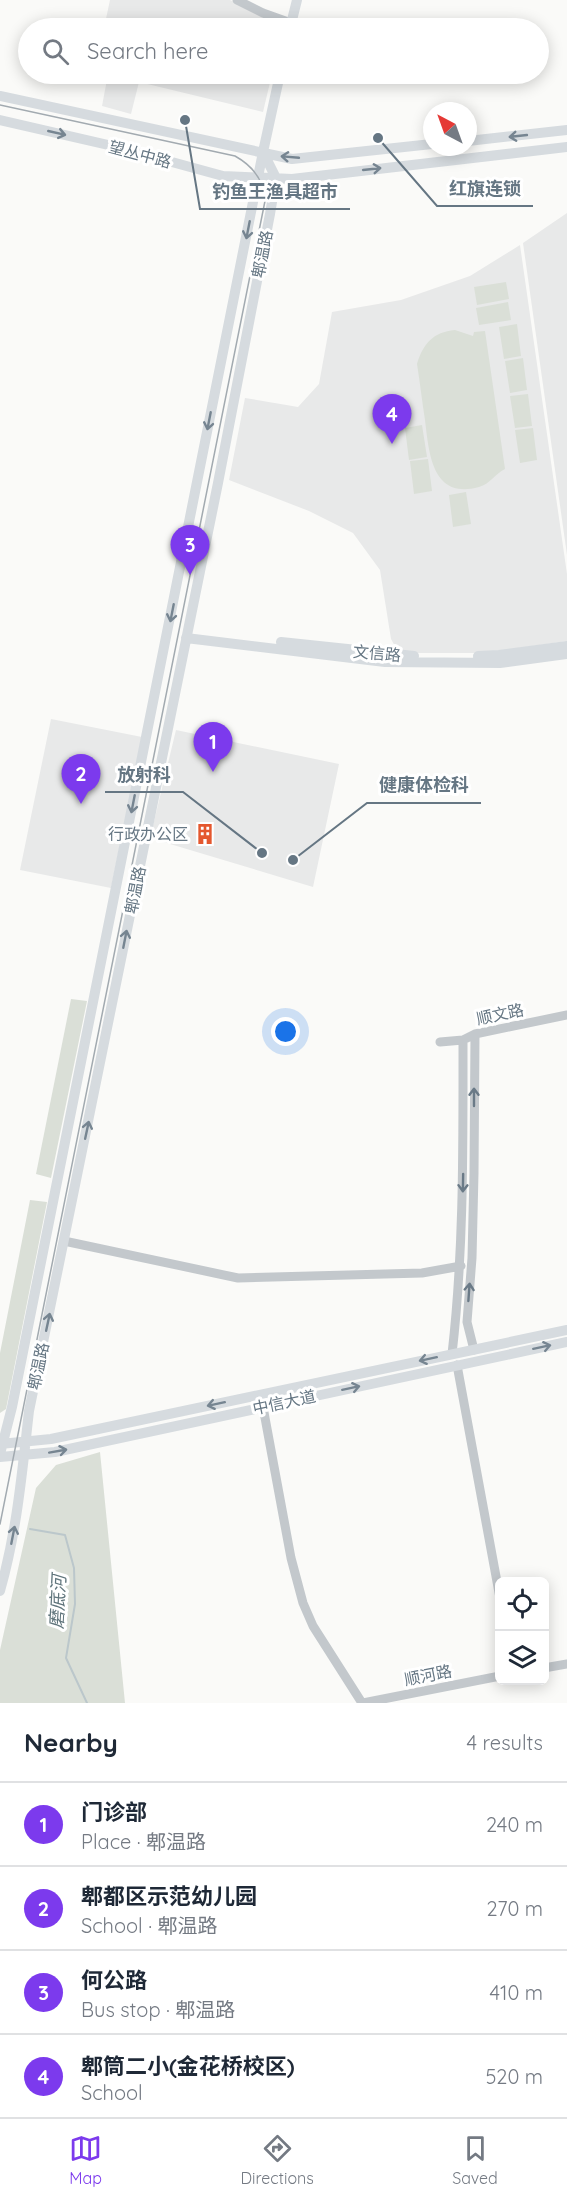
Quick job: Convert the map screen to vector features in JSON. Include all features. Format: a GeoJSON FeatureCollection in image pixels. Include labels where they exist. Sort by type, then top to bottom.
{"type":"FeatureCollection","features":[{"type":"Feature","properties":{"kind":"main road"},"geometry":{"type":"LineString","coordinates":[[293,18],[297,0]]}},
{"type":"Feature","properties":{"kind":"main road","name":"郫温路"},"geometry":{"type":"LineString","coordinates":[[1,1450],[12,1407],[102,963],[278,84]]}},
{"type":"Feature","properties":{"kind":"main road","name":"望丛中路"},"geometry":{"type":"LineString","coordinates":[[0,96],[292,159],[423,145]]}},
{"type":"Feature","properties":{"kind":"main road","name":"望丛中路"},"geometry":{"type":"LineString","coordinates":[[0,120],[117,147],[224,176],[258,178],[292,179],[567,147]]}},
{"type":"Feature","properties":{"kind":"main road"},"geometry":{"type":"LineString","coordinates":[[477,140],[567,130]]}},
{"type":"Feature","properties":{"kind":"main road"},"geometry":{"type":"LineString","coordinates":[[263,152],[276,178]]}},
{"type":"Feature","properties":{"kind":"main road","name":"郫温路"},"geometry":{"type":"LineString","coordinates":[[0,1591],[9,1560],[21,1493],[29,1411],[218,483],[276,178]]}},
{"type":"Feature","properties":{"kind":"main road"},"geometry":{"type":"LineString","coordinates":[[186,635],[385,662],[500,663],[567,654]]}},
{"type":"Feature","properties":{"kind":"main road","name":"文信路"},"geometry":{"type":"LineString","coordinates":[[186,635],[435,657],[499,655],[567,646]]}},
{"type":"Feature","properties":{"kind":"main road","name":"中信大道"},"geometry":{"type":"LineString","coordinates":[[1,1450],[26,1442],[51,1440],[567,1330]]}},
{"type":"Feature","properties":{"kind":"main road","name":"中信大道"},"geometry":{"type":"LineString","coordinates":[[1,1450],[24,1455],[55,1452],[567,1342]]}},
{"type":"Feature","properties":{"kind":"street"},"geometry":{"type":"LineString","coordinates":[[237,0],[274,18]]}},
{"type":"Feature","properties":{"kind":"street","name":"顺文路"},"geometry":{"type":"LineString","coordinates":[[440,1042],[463,1040],[475,1034],[567,1015]]}},
{"type":"Feature","properties":{"kind":"street"},"geometry":{"type":"LineString","coordinates":[[474,1350],[467,1322],[473,1205],[475,1034]]}},
{"type":"Feature","properties":{"kind":"street"},"geometry":{"type":"LineString","coordinates":[[452,1354],[461,1266],[463,1040]]}},
{"type":"Feature","properties":{"kind":"street"},"geometry":{"type":"LineString","coordinates":[[64,1241],[238,1278],[422,1273],[461,1266]]}},
{"type":"Feature","properties":{"kind":"street"},"geometry":{"type":"LineString","coordinates":[[457,1365],[496,1577]]}},
{"type":"Feature","properties":{"kind":"street"},"geometry":{"type":"LineString","coordinates":[[263,1407],[291,1558],[303,1603],[313,1626],[362,1703]]}},
{"type":"Feature","properties":{"kind":"street"},"geometry":{"type":"LineString","coordinates":[[549,1667],[567,1664]]}},
{"type":"Feature","properties":{"kind":"street","name":"顺河路"},"geometry":{"type":"LineString","coordinates":[[362,1703],[495,1677]]}},
{"type":"Feature","properties":{"kind":"shaded area"},"geometry":{"type":"Polygon","coordinates":[[[110,0],[230,0],[270,18],[106,18],[110,0]]]}},
{"type":"Feature","properties":{"kind":"shaded area"},"geometry":{"type":"Polygon","coordinates":[[[106,84],[138,84],[131,114],[102,106],[106,84]]]}},
{"type":"Feature","properties":{"kind":"shaded area"},"geometry":{"type":"Polygon","coordinates":[[[147,84],[270,84],[263,112],[147,84]]]}},
{"type":"Feature","properties":{"kind":"shaded area"},"geometry":{"type":"Polygon","coordinates":[[[567,213],[567,555],[523,243],[567,213]]]}},
{"type":"Feature","properties":{"kind":"shaded area"},"geometry":{"type":"Polygon","coordinates":[[[520,245],[567,574],[567,641],[483,653],[404,653],[396,648],[391,639],[380,570],[353,533],[309,511],[229,480],[245,398],[298,407],[319,384],[332,312],[401,300],[470,276],[520,245]]]}},
{"type":"Feature","properties":{"kind":"shaded area"},"geometry":{"type":"Polygon","coordinates":[[[506,282],[509,299],[477,305],[474,287],[506,282]]]}},
{"type":"Feature","properties":{"kind":"shaded area"},"geometry":{"type":"Polygon","coordinates":[[[508,302],[511,320],[479,325],[476,308],[508,302]]]}},
{"type":"Feature","properties":{"kind":"shaded area"},"geometry":{"type":"Polygon","coordinates":[[[517,324],[521,356],[504,359],[499,327],[517,324]]]}},
{"type":"Feature","properties":{"kind":"shaded area"},"geometry":{"type":"Polygon","coordinates":[[[455,330],[473,336],[474,332],[485,331],[505,469],[483,486],[463,489],[451,487],[442,480],[431,459],[417,364],[430,340],[441,333],[455,330]]]}},
{"type":"Feature","properties":{"kind":"shaded area"},"geometry":{"type":"Polygon","coordinates":[[[523,358],[527,390],[510,393],[505,361],[523,358]]]}},
{"type":"Feature","properties":{"kind":"shaded area"},"geometry":{"type":"Polygon","coordinates":[[[528,394],[532,426],[515,428],[510,396],[528,394]]]}},
{"type":"Feature","properties":{"kind":"shaded area"},"geometry":{"type":"Polygon","coordinates":[[[422,425],[427,457],[409,460],[405,428],[422,425]]]}},
{"type":"Feature","properties":{"kind":"shaded area"},"geometry":{"type":"Polygon","coordinates":[[[533,428],[537,460],[520,463],[515,430],[533,428]]]}},
{"type":"Feature","properties":{"kind":"shaded area"},"geometry":{"type":"Polygon","coordinates":[[[428,459],[432,491],[414,494],[410,461],[428,459]]]}},
{"type":"Feature","properties":{"kind":"shaded area"},"geometry":{"type":"Polygon","coordinates":[[[466,492],[471,524],[453,527],[449,495],[466,492]]]}},
{"type":"Feature","properties":{"kind":"shaded area"},"geometry":{"type":"Polygon","coordinates":[[[51,719],[142,737],[111,888],[20,870],[51,719]]]}},
{"type":"Feature","properties":{"kind":"shaded area"},"geometry":{"type":"Polygon","coordinates":[[[176,730],[339,764],[313,887],[150,838],[176,730]]]}},
{"type":"Feature","properties":{"kind":"shaded area"},"geometry":{"type":"Polygon","coordinates":[[[71,999],[87,1001],[51,1178],[36,1174],[71,999]]]}},
{"type":"Feature","properties":{"kind":"shaded area"},"geometry":{"type":"Polygon","coordinates":[[[30,1200],[47,1202],[6,1409],[0,1413],[0,1353],[30,1200]]]}},
{"type":"Feature","properties":{"kind":"shaded area"},"geometry":{"type":"Polygon","coordinates":[[[100,1452],[125,1703],[0,1703],[0,1650],[36,1488],[56,1465],[100,1452]]]}},
{"type":"Feature","properties":{"kind":"waterway","name":"磨底河"},"geometry":{"type":"LineString","coordinates":[[30,1529],[65,1535],[74,1568],[75,1604],[66,1658],[87,1703]]}},
{"type":"Feature","properties":{"kind":"tram line"},"geometry":{"type":"LineString","coordinates":[[0,105],[235,156],[256,174],[260,180],[265,201],[0,1524]]}},
{"type":"Feature","properties":{"kind":"place","name":"钓鱼王渔具超市"},"geometry":{"type":"Point","coordinates":[185,120]}},
{"type":"Feature","properties":{"kind":"place","name":"红旗连锁"},"geometry":{"type":"Point","coordinates":[378,138]}},
{"type":"Feature","properties":{"kind":"place","name":"郫筒二小(金花桥校区)"},"geometry":{"type":"Point","coordinates":[392,444]}},
{"type":"Feature","properties":{"kind":"place","name":"何公路"},"geometry":{"type":"Point","coordinates":[190,575]}},
{"type":"Feature","properties":{"kind":"place","name":"门诊部"},"geometry":{"type":"Point","coordinates":[213,772]}},
{"type":"Feature","properties":{"kind":"place","name":"郫都区示范幼儿园"},"geometry":{"type":"Point","coordinates":[81,804]}},
{"type":"Feature","properties":{"kind":"place","name":"行政办公区"},"geometry":{"type":"Point","coordinates":[205,834]}},
{"type":"Feature","properties":{"kind":"place","name":"放射科"},"geometry":{"type":"Point","coordinates":[262,853]}},
{"type":"Feature","properties":{"kind":"place","name":"健康体检科"},"geometry":{"type":"Point","coordinates":[293,860]}}]}
